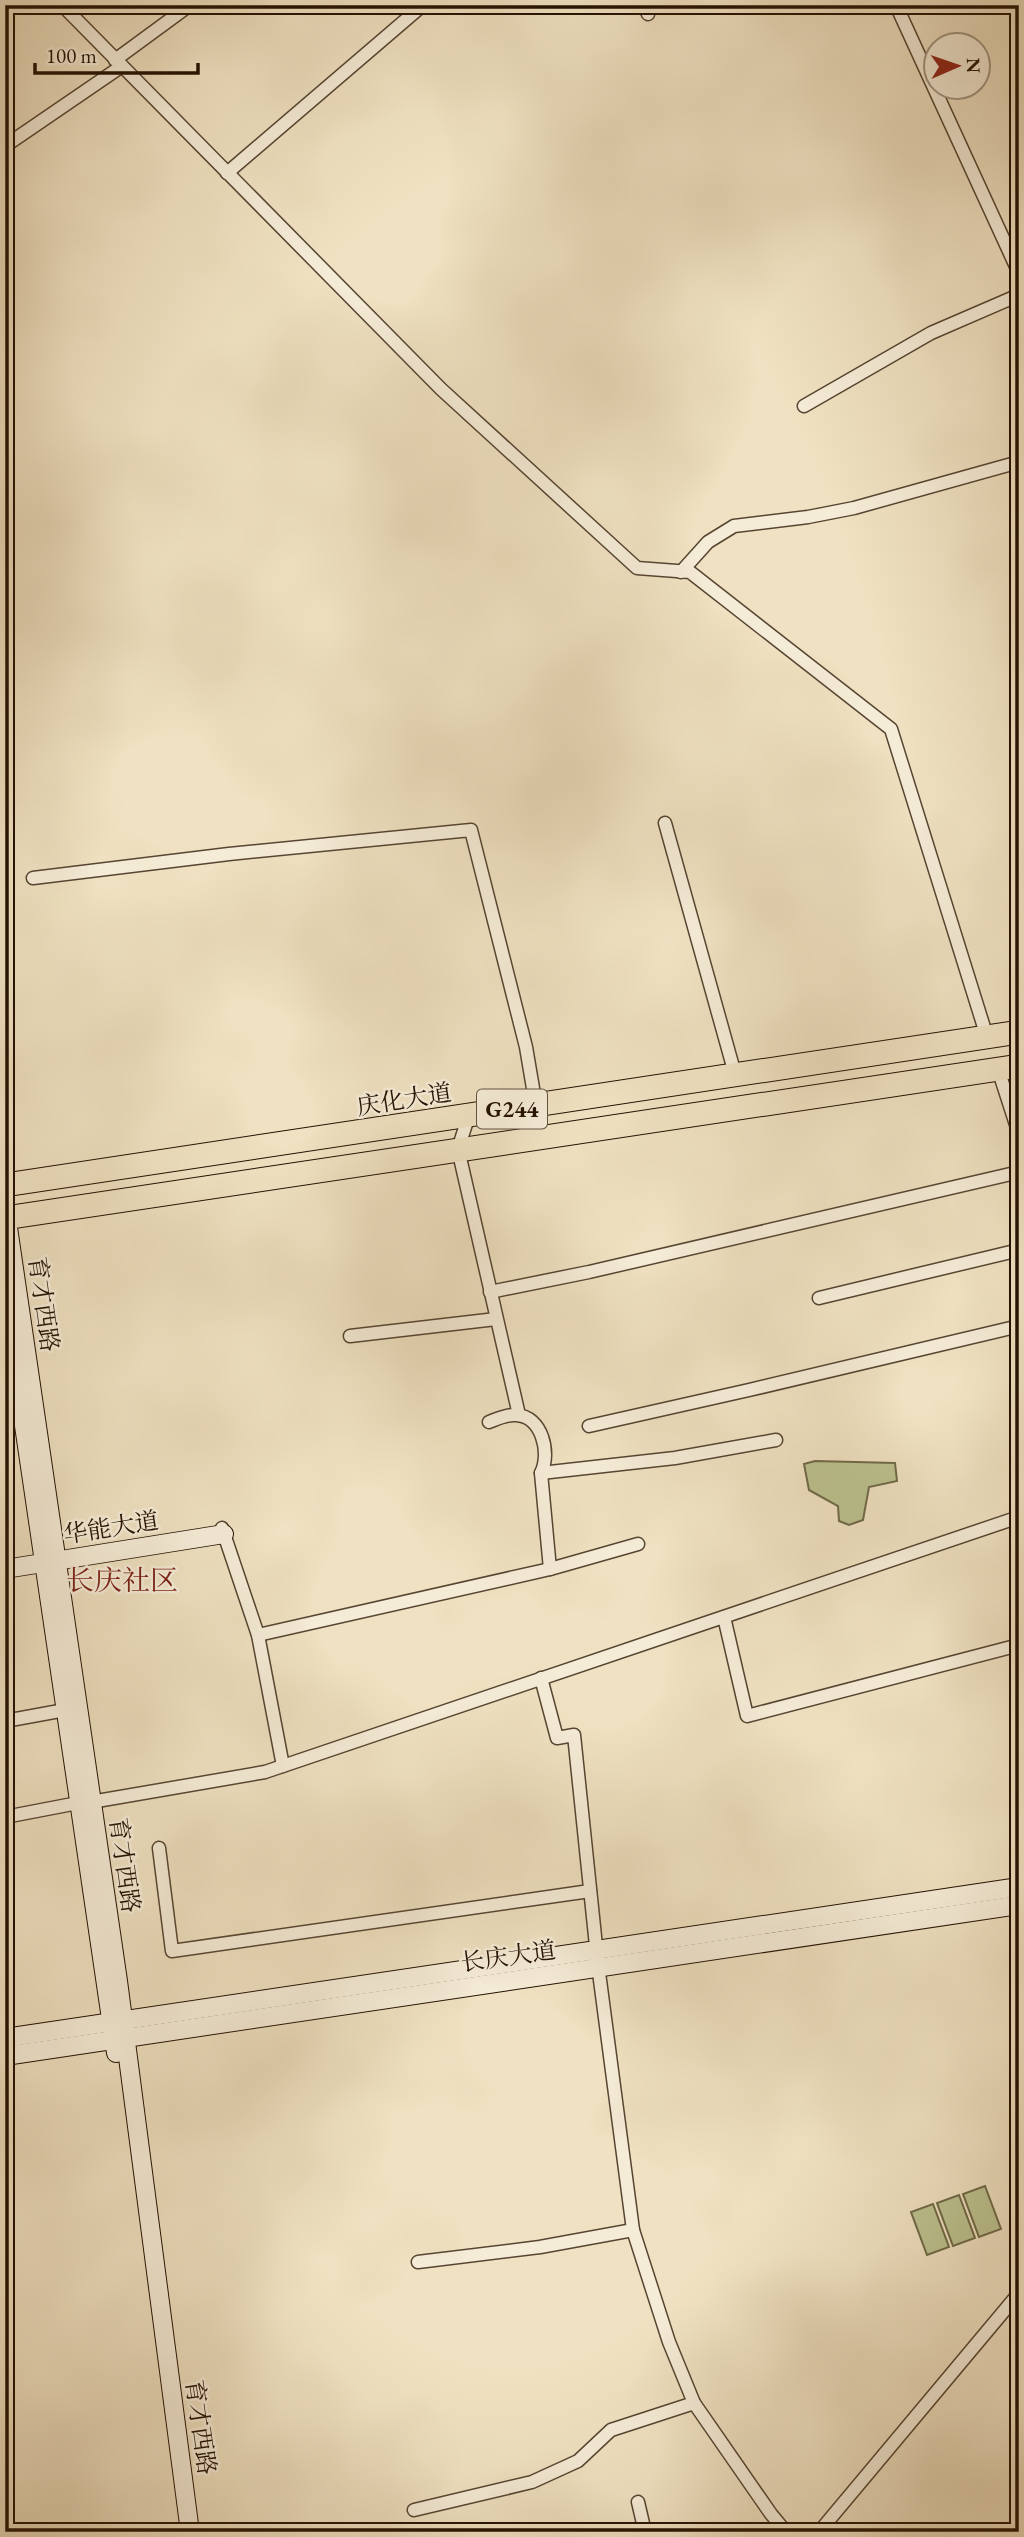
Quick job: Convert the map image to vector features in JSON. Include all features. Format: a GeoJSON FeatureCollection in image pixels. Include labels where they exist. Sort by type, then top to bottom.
{"type":"FeatureCollection","features":[{"type":"Feature","properties":{"kind":"highway","name":"庆化大道"},"geometry":{"type":"LineString","coordinates":[[5,1185],[1019,1032]]}},
{"type":"Feature","properties":{"kind":"highway","name":"G244"},"geometry":{"type":"LineString","coordinates":[[6,1214],[1008,1068]]}},
{"type":"Feature","properties":{"kind":"main road","name":"育才西路"},"geometry":{"type":"LineString","coordinates":[[6,1214],[65,1710],[85,1802]]}},
{"type":"Feature","properties":{"kind":"main road","name":"育才西路"},"geometry":{"type":"LineString","coordinates":[[5,1296],[49,1559],[190,2532]]}},
{"type":"Feature","properties":{"kind":"main road","name":"华能大道"},"geometry":{"type":"LineString","coordinates":[[5,1569],[49,1559],[223,1531]]}},
{"type":"Feature","properties":{"kind":"main road","name":"华能大道"},"geometry":{"type":"LineString","coordinates":[[5,1562],[49,1559]]}},
{"type":"Feature","properties":{"kind":"main road","name":"长庆大道"},"geometry":{"type":"LineString","coordinates":[[598,1959],[1019,1888]]}},
{"type":"Feature","properties":{"kind":"main road","name":"长庆大道"},"geometry":{"type":"LineString","coordinates":[[5,2038],[118,2030],[598,1959],[1019,1905]]}},
{"type":"Feature","properties":{"kind":"main road","name":"育才西路"},"geometry":{"type":"LineString","coordinates":[[118,2030],[180,2532]]}},
{"type":"Feature","properties":{"kind":"main road","name":"长庆大道"},"geometry":{"type":"LineString","coordinates":[[5,2056],[118,2030]]}},
{"type":"Feature","properties":{"kind":"street"},"geometry":{"type":"LineString","coordinates":[[62,5],[441,389],[637,568],[690,572],[891,729],[987,1037]]}},
{"type":"Feature","properties":{"kind":"street"},"geometry":{"type":"LineString","coordinates":[[5,146],[119,63],[190,5]]}},
{"type":"Feature","properties":{"kind":"street"},"geometry":{"type":"LineString","coordinates":[[228,173],[423,5]]}},
{"type":"Feature","properties":{"kind":"street"},"geometry":{"type":"LineString","coordinates":[[896,5],[1019,273]]}},
{"type":"Feature","properties":{"kind":"street"},"geometry":{"type":"LineString","coordinates":[[804,406],[932,333],[1019,295]]}},
{"type":"Feature","properties":{"kind":"street"},"geometry":{"type":"LineString","coordinates":[[681,572],[708,542],[734,526],[854,508],[1019,462]]}},
{"type":"Feature","properties":{"kind":"street"},"geometry":{"type":"LineString","coordinates":[[665,823],[736,1074]]}},
{"type":"Feature","properties":{"kind":"street"},"geometry":{"type":"LineString","coordinates":[[33,878],[229,854],[471,830],[526,1047],[536,1105]]}},
{"type":"Feature","properties":{"kind":"street"},"geometry":{"type":"LineString","coordinates":[[1008,1068],[1019,1134]]}},
{"type":"Feature","properties":{"kind":"street"},"geometry":{"type":"LineString","coordinates":[[469,1115],[458,1149],[519,1415]]}},
{"type":"Feature","properties":{"kind":"street"},"geometry":{"type":"LineString","coordinates":[[490,1292],[589,1272],[1019,1172]]}},
{"type":"Feature","properties":{"kind":"street"},"geometry":{"type":"LineString","coordinates":[[819,1298],[1019,1250]]}},
{"type":"Feature","properties":{"kind":"street"},"geometry":{"type":"LineString","coordinates":[[350,1336],[496,1319]]}},
{"type":"Feature","properties":{"kind":"street"},"geometry":{"type":"LineString","coordinates":[[589,1426],[1019,1326]]}},
{"type":"Feature","properties":{"kind":"street"},"geometry":{"type":"LineString","coordinates":[[489,1422],[509,1415],[519,1415],[529,1420],[541,1436],[546,1449],[546,1462],[541,1473],[550,1569]]}},
{"type":"Feature","properties":{"kind":"street"},"geometry":{"type":"LineString","coordinates":[[541,1473],[675,1458],[776,1440]]}},
{"type":"Feature","properties":{"kind":"street"},"geometry":{"type":"LineString","coordinates":[[5,1817],[265,1772],[1019,1517]]}},
{"type":"Feature","properties":{"kind":"street"},"geometry":{"type":"LineString","coordinates":[[223,1531],[258,1635],[283,1766]]}},
{"type":"Feature","properties":{"kind":"street"},"geometry":{"type":"LineString","coordinates":[[258,1635],[550,1569],[638,1544]]}},
{"type":"Feature","properties":{"kind":"street"},"geometry":{"type":"LineString","coordinates":[[724,1616],[747,1716],[1019,1645]]}},
{"type":"Feature","properties":{"kind":"street"},"geometry":{"type":"LineString","coordinates":[[541,1678],[557,1738],[574,1735],[598,1959],[633,2230],[670,2342],[694,2403],[786,2532]]}},
{"type":"Feature","properties":{"kind":"street"},"geometry":{"type":"LineString","coordinates":[[5,1721],[65,1710]]}},
{"type":"Feature","properties":{"kind":"street"},"geometry":{"type":"LineString","coordinates":[[159,1848],[172,1951],[590,1891]]}},
{"type":"Feature","properties":{"kind":"street"},"geometry":{"type":"LineString","coordinates":[[418,2262],[540,2247],[633,2230]]}},
{"type":"Feature","properties":{"kind":"street"},"geometry":{"type":"LineString","coordinates":[[819,2532],[1019,2293]]}},
{"type":"Feature","properties":{"kind":"street"},"geometry":{"type":"LineString","coordinates":[[414,2510],[532,2482],[578,2461],[611,2430],[694,2403]]}},
{"type":"Feature","properties":{"kind":"street"},"geometry":{"type":"LineString","coordinates":[[638,2502],[645,2532]]}},
{"type":"Feature","properties":{"kind":"green space"},"geometry":{"type":"Polygon","coordinates":[[[815,1461],[895,1463],[897,1481],[869,1487],[863,1520],[849,1525],[839,1521],[838,1506],[809,1490],[804,1464],[815,1461]]]}},
{"type":"Feature","properties":{"kind":"green space"},"geometry":{"type":"Polygon","coordinates":[[[985,2186],[1001,2229],[979,2237],[963,2194],[985,2186]]]}},
{"type":"Feature","properties":{"kind":"green space"},"geometry":{"type":"Polygon","coordinates":[[[959,2195],[975,2238],[953,2246],[937,2203],[959,2195]]]}},
{"type":"Feature","properties":{"kind":"green space"},"geometry":{"type":"Polygon","coordinates":[[[933,2204],[949,2247],[927,2255],[911,2212],[933,2204]]]}},
{"type":"Feature","properties":{"kind":"district","name":"长庆社区"},"geometry":{"type":"Point","coordinates":[122,1580]}}]}
